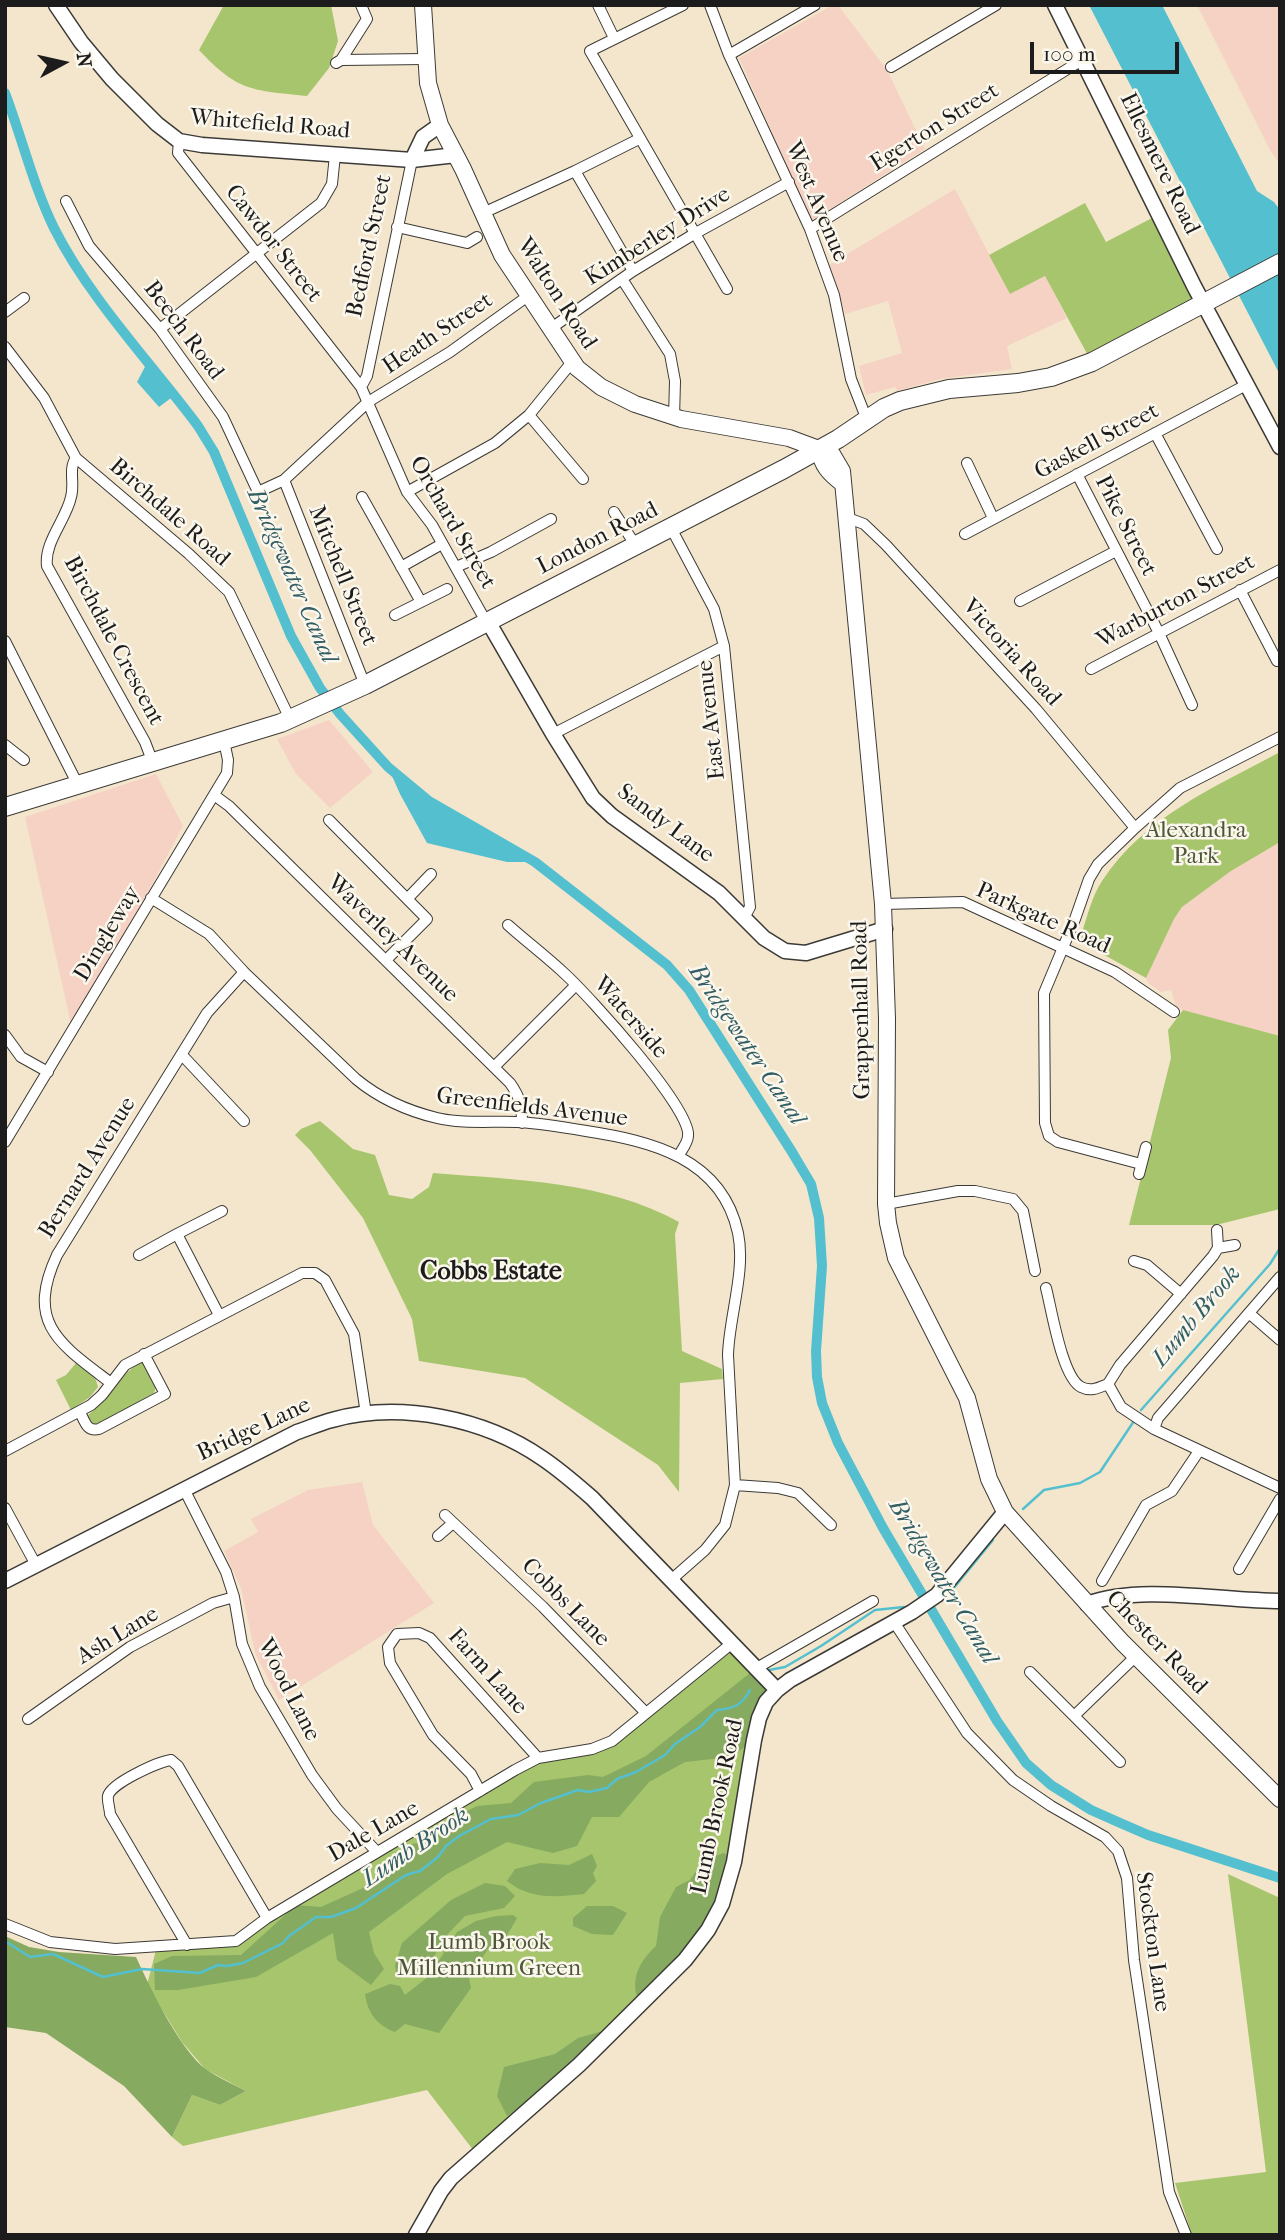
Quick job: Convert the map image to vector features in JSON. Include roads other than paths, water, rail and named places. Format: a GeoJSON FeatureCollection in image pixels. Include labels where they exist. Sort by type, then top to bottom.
{"type":"FeatureCollection","features":[{"type":"Feature","properties":{"kind":"highway","name":"London Road"},"geometry":{"type":"LineString","coordinates":[[5,807],[290,719],[489,623],[820,450],[884,408],[921,394],[949,388],[1018,383],[1065,373],[1119,350],[1280,263]]}},
{"type":"Feature","properties":{"kind":"main road","name":"Walton Road"},"geometry":{"type":"LineString","coordinates":[[423,5],[428,83],[440,125],[502,256],[572,362],[589,379],[615,395],[674,418],[789,438],[820,450]]}},
{"type":"Feature","properties":{"kind":"main road","name":"Grappenhall Road"},"geometry":{"type":"LineString","coordinates":[[820,450],[821,460],[842,483],[848,518],[883,904],[887,1019],[888,1223],[896,1258],[967,1398],[989,1479],[1005,1512]]}},
{"type":"Feature","properties":{"kind":"main road","name":"Chester Road"},"geometry":{"type":"LineString","coordinates":[[1005,1512],[1136,1656],[1280,1799]]}},
{"type":"Feature","properties":{"kind":"street","name":"Whitefield Road"},"geometry":{"type":"LineString","coordinates":[[56,5],[81,42],[112,79],[178,141],[412,160],[456,155]]}},
{"type":"Feature","properties":{"kind":"street"},"geometry":{"type":"LineString","coordinates":[[361,5],[368,19],[338,62],[425,59]]}},
{"type":"Feature","properties":{"kind":"street"},"geometry":{"type":"LineString","coordinates":[[598,5],[614,38]]}},
{"type":"Feature","properties":{"kind":"street"},"geometry":{"type":"LineString","coordinates":[[683,5],[590,51],[727,289]]}},
{"type":"Feature","properties":{"kind":"street","name":"West Avenue"},"geometry":{"type":"LineString","coordinates":[[710,5],[729,55],[810,229],[837,307],[852,379],[866,420]]}},
{"type":"Feature","properties":{"kind":"street"},"geometry":{"type":"LineString","coordinates":[[729,55],[815,5]]}},
{"type":"Feature","properties":{"kind":"street"},"geometry":{"type":"LineString","coordinates":[[891,66],[996,5]]}},
{"type":"Feature","properties":{"kind":"street","name":"Ellesmere Road"},"geometry":{"type":"LineString","coordinates":[[1055,5],[1203,304],[1280,447]]}},
{"type":"Feature","properties":{"kind":"street","name":"Egerton Street"},"geometry":{"type":"LineString","coordinates":[[810,229],[1082,60]]}},
{"type":"Feature","properties":{"kind":"street","name":"Bedford Street"},"geometry":{"type":"LineString","coordinates":[[361,387],[367,376],[412,160],[423,137],[440,125]]}},
{"type":"Feature","properties":{"kind":"street"},"geometry":{"type":"LineString","coordinates":[[483,213],[639,139]]}},
{"type":"Feature","properties":{"kind":"street","name":"Cawdor Street"},"geometry":{"type":"LineString","coordinates":[[178,141],[178,153],[361,387],[368,402]]}},
{"type":"Feature","properties":{"kind":"street"},"geometry":{"type":"LineString","coordinates":[[160,329],[257,255],[326,197],[332,184],[335,155]]}},
{"type":"Feature","properties":{"kind":"street"},"geometry":{"type":"LineString","coordinates":[[575,171],[634,271]]}},
{"type":"Feature","properties":{"kind":"street","name":"Kimberley Drive"},"geometry":{"type":"LineString","coordinates":[[550,329],[634,271],[694,234],[789,182]]}},
{"type":"Feature","properties":{"kind":"street","name":"Beech Road"},"geometry":{"type":"LineString","coordinates":[[66,201],[89,246],[160,329],[223,417],[258,492]]}},
{"type":"Feature","properties":{"kind":"street"},"geometry":{"type":"LineString","coordinates":[[397,227],[467,243],[477,237]]}},
{"type":"Feature","properties":{"kind":"street"},"geometry":{"type":"LineString","coordinates":[[622,279],[670,354],[675,381],[674,418]]}},
{"type":"Feature","properties":{"kind":"street","name":"Heath Street"},"geometry":{"type":"LineString","coordinates":[[258,492],[284,480],[368,402],[450,352],[528,296]]}},
{"type":"Feature","properties":{"kind":"street"},"geometry":{"type":"LineString","coordinates":[[5,312],[24,298]]}},
{"type":"Feature","properties":{"kind":"street","name":"Birchdale Road"},"geometry":{"type":"LineString","coordinates":[[5,347],[44,398],[76,458],[189,554],[229,592],[290,719]]}},
{"type":"Feature","properties":{"kind":"street"},"geometry":{"type":"LineString","coordinates":[[407,492],[495,443],[529,415],[572,362]]}},
{"type":"Feature","properties":{"kind":"street","name":"Gaskell Street"},"geometry":{"type":"LineString","coordinates":[[965,534],[1246,385]]}},
{"type":"Feature","properties":{"kind":"street","name":"Orchard Street"},"geometry":{"type":"LineString","coordinates":[[368,402],[407,492],[426,516],[489,623]]}},
{"type":"Feature","properties":{"kind":"street"},"geometry":{"type":"LineString","coordinates":[[529,415],[583,480]]}},
{"type":"Feature","properties":{"kind":"street"},"geometry":{"type":"LineString","coordinates":[[1155,433],[1217,549]]}},
{"type":"Feature","properties":{"kind":"street","name":"Birchdale Crescent"},"geometry":{"type":"LineString","coordinates":[[76,458],[71,465],[72,495],[48,549],[47,566],[145,742],[153,763]]}},
{"type":"Feature","properties":{"kind":"street"},"geometry":{"type":"LineString","coordinates":[[967,463],[993,518]]}},
{"type":"Feature","properties":{"kind":"street","name":"Pike Street"},"geometry":{"type":"LineString","coordinates":[[1077,474],[1159,633],[1192,705]]}},
{"type":"Feature","properties":{"kind":"street","name":"Mitchell Street"},"geometry":{"type":"LineString","coordinates":[[284,480],[365,685]]}},
{"type":"Feature","properties":{"kind":"street"},"geometry":{"type":"LineString","coordinates":[[362,498],[421,602]]}},
{"type":"Feature","properties":{"kind":"street"},"geometry":{"type":"LineString","coordinates":[[614,512],[636,546]]}},
{"type":"Feature","properties":{"kind":"street","name":"Victoria Road"},"geometry":{"type":"LineString","coordinates":[[848,518],[864,524],[886,545],[1036,709],[1135,828]]}},
{"type":"Feature","properties":{"kind":"street"},"geometry":{"type":"LineString","coordinates":[[456,567],[491,552],[551,519]]}},
{"type":"Feature","properties":{"kind":"street","name":"East Avenue"},"geometry":{"type":"LineString","coordinates":[[671,528],[710,601],[724,646],[750,907],[744,918]]}},
{"type":"Feature","properties":{"kind":"street"},"geometry":{"type":"LineString","coordinates":[[401,567],[442,544]]}},
{"type":"Feature","properties":{"kind":"street"},"geometry":{"type":"LineString","coordinates":[[1020,601],[1116,551]]}},
{"type":"Feature","properties":{"kind":"street","name":"Warburton Street"},"geometry":{"type":"LineString","coordinates":[[1091,668],[1280,570]]}},
{"type":"Feature","properties":{"kind":"street"},"geometry":{"type":"LineString","coordinates":[[395,615],[447,589]]}},
{"type":"Feature","properties":{"kind":"street"},"geometry":{"type":"LineString","coordinates":[[1240,590],[1278,661]]}},
{"type":"Feature","properties":{"kind":"street","name":"Sandy Lane"},"geometry":{"type":"LineString","coordinates":[[489,623],[585,787],[603,808],[691,871],[775,946],[795,953],[822,950],[884,929]]}},
{"type":"Feature","properties":{"kind":"street"},"geometry":{"type":"LineString","coordinates":[[6,643],[78,785]]}},
{"type":"Feature","properties":{"kind":"street"},"geometry":{"type":"LineString","coordinates":[[553,734],[724,646]]}},
{"type":"Feature","properties":{"kind":"street"},"geometry":{"type":"LineString","coordinates":[[1146,1147],[1140,1169],[1058,1142],[1047,1132],[1044,993],[1089,879],[1098,864],[1180,788],[1280,737]]}},
{"type":"Feature","properties":{"kind":"street","name":"Dingleway"},"geometry":{"type":"LineString","coordinates":[[5,1142],[227,773],[228,760],[224,741]]}},
{"type":"Feature","properties":{"kind":"street"},"geometry":{"type":"LineString","coordinates":[[5,745],[24,760]]}},
{"type":"Feature","properties":{"kind":"street","name":"Waverley Avenue"},"geometry":{"type":"LineString","coordinates":[[214,795],[229,806],[494,1067],[519,1096],[522,1123]]}},
{"type":"Feature","properties":{"kind":"street"},"geometry":{"type":"LineString","coordinates":[[329,820],[427,919],[386,960]]}},
{"type":"Feature","properties":{"kind":"street"},"geometry":{"type":"LineString","coordinates":[[408,898],[431,874]]}},
{"type":"Feature","properties":{"kind":"street","name":"Greenfields Avenue"},"geometry":{"type":"LineString","coordinates":[[151,898],[209,934],[244,972],[375,1094],[439,1119],[522,1123],[624,1137],[680,1155],[703,1172],[719,1189],[738,1233],[740,1257],[728,1355],[735,1485],[725,1525],[705,1550],[671,1580]]}},
{"type":"Feature","properties":{"kind":"street","name":"Parkgate Road"},"geometry":{"type":"LineString","coordinates":[[883,904],[963,902],[1115,972],[1174,1012]]}},
{"type":"Feature","properties":{"kind":"street","name":"Waterside"},"geometry":{"type":"LineString","coordinates":[[508,925],[576,985],[615,1027],[678,1110],[687,1125],[688,1136],[680,1155]]}},
{"type":"Feature","properties":{"kind":"street","name":"Bernard Avenue"},"geometry":{"type":"LineString","coordinates":[[111,1383],[64,1347],[50,1325],[44,1300],[46,1278],[57,1255],[207,1013],[244,972]]}},
{"type":"Feature","properties":{"kind":"street"},"geometry":{"type":"LineString","coordinates":[[494,1067],[576,985]]}},
{"type":"Feature","properties":{"kind":"street"},"geometry":{"type":"LineString","coordinates":[[5,1035],[21,1057],[48,1072]]}},
{"type":"Feature","properties":{"kind":"street"},"geometry":{"type":"LineString","coordinates":[[182,1055],[244,1121]]}},
{"type":"Feature","properties":{"kind":"street"},"geometry":{"type":"LineString","coordinates":[[886,1204],[938,1194],[975,1191],[1013,1199],[1023,1211],[1035,1271]]}},
{"type":"Feature","properties":{"kind":"street"},"geometry":{"type":"LineString","coordinates":[[139,1255],[222,1211]]}},
{"type":"Feature","properties":{"kind":"street"},"geometry":{"type":"LineString","coordinates":[[1217,1230],[1218,1248]]}},
{"type":"Feature","properties":{"kind":"street"},"geometry":{"type":"LineString","coordinates":[[177,1234],[219,1315]]}},
{"type":"Feature","properties":{"kind":"street"},"geometry":{"type":"LineString","coordinates":[[1046,1288],[1068,1373],[1078,1386],[1094,1390],[1108,1384],[1120,1365],[1218,1248],[1235,1245]]}},
{"type":"Feature","properties":{"kind":"street"},"geometry":{"type":"LineString","coordinates":[[1134,1261],[1147,1265],[1181,1293]]}},
{"type":"Feature","properties":{"kind":"street"},"geometry":{"type":"LineString","coordinates":[[5,1451],[80,1412],[102,1395],[125,1365],[302,1273],[316,1273],[325,1280],[354,1334],[366,1414]]}},
{"type":"Feature","properties":{"kind":"street"},"geometry":{"type":"LineString","coordinates":[[1154,1429],[1158,1418],[1280,1277]]}},
{"type":"Feature","properties":{"kind":"street"},"geometry":{"type":"LineString","coordinates":[[1250,1314],[1280,1340]]}},
{"type":"Feature","properties":{"kind":"street"},"geometry":{"type":"LineString","coordinates":[[80,1412],[88,1428],[99,1429],[165,1394],[144,1354]]}},
{"type":"Feature","properties":{"kind":"street"},"geometry":{"type":"LineString","coordinates":[[1108,1384],[1121,1407],[1154,1429],[1280,1488]]}},
{"type":"Feature","properties":{"kind":"street","name":"Bridge Lane"},"geometry":{"type":"LineString","coordinates":[[5,1581],[297,1432],[333,1419],[366,1414],[411,1413],[451,1419],[483,1429],[541,1456],[592,1498],[777,1690]]}},
{"type":"Feature","properties":{"kind":"street"},"geometry":{"type":"LineString","coordinates":[[1101,1581],[1146,1506],[1172,1491],[1199,1451]]}},
{"type":"Feature","properties":{"kind":"street"},"geometry":{"type":"LineString","coordinates":[[735,1485],[778,1488],[798,1493],[831,1525]]}},
{"type":"Feature","properties":{"kind":"street","name":"Wood Lane"},"geometry":{"type":"LineString","coordinates":[[184,1489],[226,1572],[234,1597],[242,1644],[271,1706],[312,1775],[337,1809],[376,1852]]}},
{"type":"Feature","properties":{"kind":"street"},"geometry":{"type":"LineString","coordinates":[[1239,1569],[1280,1499]]}},
{"type":"Feature","properties":{"kind":"street"},"geometry":{"type":"LineString","coordinates":[[5,1508],[36,1565]]}},
{"type":"Feature","properties":{"kind":"street","name":"Lumb Brook Road"},"geometry":{"type":"LineString","coordinates":[[416,2235],[451,2178],[588,2057],[685,1961],[708,1930],[722,1904],[734,1862],[759,1718],[766,1702],[790,1681],[894,1622],[942,1590],[1005,1512]]}},
{"type":"Feature","properties":{"kind":"street","name":"Cobbs Lane"},"geometry":{"type":"LineString","coordinates":[[444,1515],[543,1607],[646,1713]]}},
{"type":"Feature","properties":{"kind":"street"},"geometry":{"type":"LineString","coordinates":[[438,1536],[453,1523]]}},
{"type":"Feature","properties":{"kind":"street"},"geometry":{"type":"LineString","coordinates":[[1087,1604],[1126,1595],[1280,1601]]}},
{"type":"Feature","properties":{"kind":"street","name":"Ash Lane"},"geometry":{"type":"LineString","coordinates":[[28,1719],[130,1647],[213,1603],[234,1597]]}},
{"type":"Feature","properties":{"kind":"street"},"geometry":{"type":"LineString","coordinates":[[755,1669],[873,1601]]}},
{"type":"Feature","properties":{"kind":"street","name":"Stockton Lane"},"geometry":{"type":"LineString","coordinates":[[894,1622],[967,1733],[1013,1780],[1105,1837],[1118,1851],[1126,1878],[1134,1961],[1169,2192],[1186,2235]]}},
{"type":"Feature","properties":{"kind":"street","name":"Farm Lane"},"geometry":{"type":"LineString","coordinates":[[480,1791],[471,1774],[433,1735],[390,1663],[388,1647],[397,1634],[419,1633],[430,1637],[538,1758]]}},
{"type":"Feature","properties":{"kind":"street","name":"Dale Lane"},"geometry":{"type":"LineString","coordinates":[[5,1924],[50,1942],[73,1946],[115,1949],[236,1941],[267,1918],[538,1758],[602,1746],[731,1644]]}},
{"type":"Feature","properties":{"kind":"street"},"geometry":{"type":"LineString","coordinates":[[1074,1716],[1136,1656]]}},
{"type":"Feature","properties":{"kind":"street"},"geometry":{"type":"LineString","coordinates":[[1030,1672],[1119,1762]]}},
{"type":"Feature","properties":{"kind":"street"},"geometry":{"type":"LineString","coordinates":[[187,1945],[110,1814],[108,1797],[114,1788],[158,1762],[171,1760],[178,1766],[267,1918]]}},
{"type":"Feature","properties":{"kind":"water"},"geometry":{"type":"Polygon","coordinates":[[[1089,5],[1162,5],[1257,191],[1274,202],[1280,210],[1280,375],[1089,5]]]}},
{"type":"Feature","properties":{"kind":"water"},"geometry":{"type":"Polygon","coordinates":[[[148,361],[175,395],[159,407],[137,382],[148,361]]]}},
{"type":"Feature","properties":{"kind":"water"},"geometry":{"type":"Polygon","coordinates":[[[388,767],[429,801],[535,862],[507,862],[427,843],[388,767]]]}},
{"type":"Feature","properties":{"kind":"waterway","name":"Bridgewater Canal"},"geometry":{"type":"LineString","coordinates":[[5,93],[54,228],[85,280],[198,426],[214,452],[291,636],[320,688],[388,767],[429,801],[535,862],[667,965],[689,990],[792,1152],[811,1184],[819,1218],[822,1266],[816,1351],[822,1403],[838,1443],[883,1528],[997,1721],[1026,1763],[1051,1785],[1091,1810],[1148,1835],[1280,1878]]}},
{"type":"Feature","properties":{"kind":"waterway","name":"Lumb Brook"},"geometry":{"type":"LineString","coordinates":[[1141,1410],[1270,1264],[1280,1248]]}},
{"type":"Feature","properties":{"kind":"waterway","name":"Lumb Brook"},"geometry":{"type":"LineString","coordinates":[[1023,1509],[1044,1490],[1080,1483],[1100,1472],[1134,1421]]}},
{"type":"Feature","properties":{"kind":"waterway"},"geometry":{"type":"LineString","coordinates":[[953,1589],[993,1540]]}},
{"type":"Feature","properties":{"kind":"waterway","name":"Lumb Brook"},"geometry":{"type":"LineString","coordinates":[[769,1670],[785,1667],[875,1610],[904,1607]]}},
{"type":"Feature","properties":{"kind":"waterway","name":"Lumb Brook"},"geometry":{"type":"LineString","coordinates":[[5,1941],[30,1957],[53,1954],[103,1977],[142,1969],[200,1973],[218,1965],[243,1963],[283,1943],[316,1917],[331,1917],[356,1908],[406,1875],[420,1871],[459,1836],[491,1819],[518,1815],[541,1803],[578,1790],[589,1792],[607,1788],[617,1779],[636,1772],[665,1755],[717,1710],[728,1709],[741,1703],[750,1690]]}},
{"type":"Feature","properties":{"kind":"district","name":"Cobbs Estate"},"geometry":{"type":"Point","coordinates":[491,1273]}},
{"type":"Feature","properties":{"kind":"park label","name":"Alexandra Park"},"geometry":{"type":"Point","coordinates":[1196,844]}},
{"type":"Feature","properties":{"kind":"park label","name":"Lumb Brook Millennium Green"},"geometry":{"type":"Point","coordinates":[489,1956]}}]}
